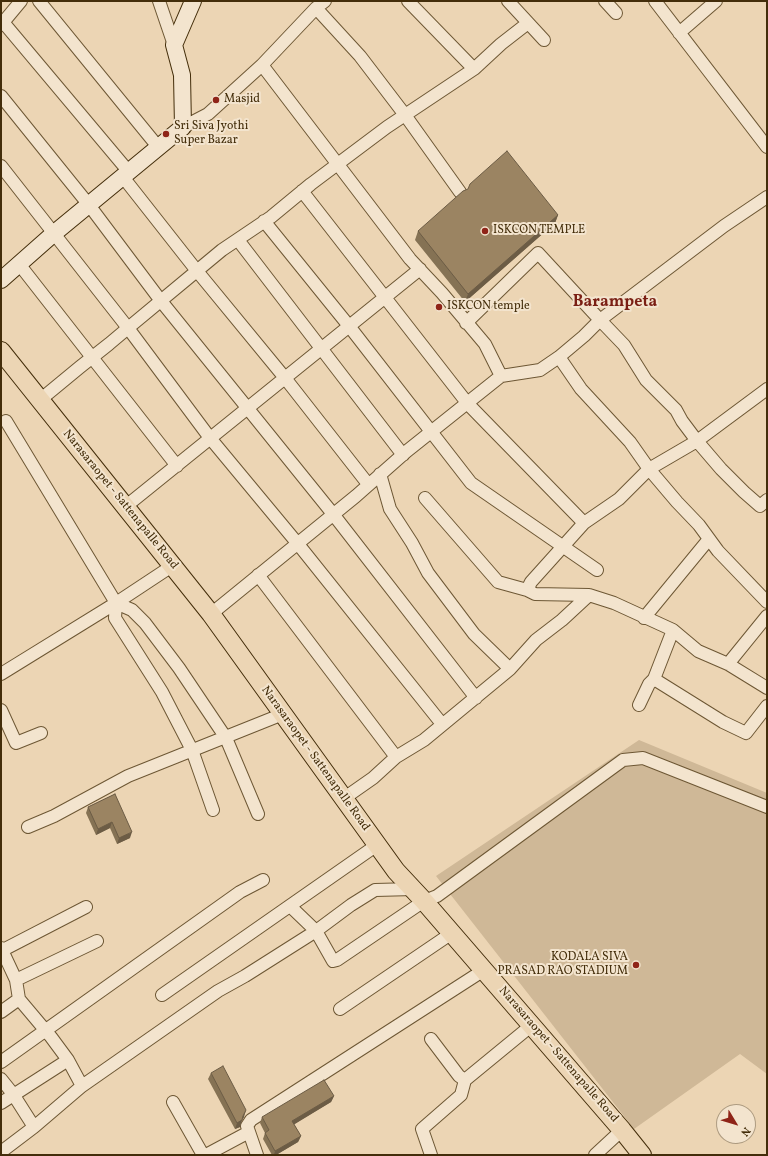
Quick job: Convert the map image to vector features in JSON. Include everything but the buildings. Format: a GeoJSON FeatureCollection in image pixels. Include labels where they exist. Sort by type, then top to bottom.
{"type":"FeatureCollection","features":[{"type":"Feature","properties":{"kind":"main road","name":"Narasaraopet - Sattenapalle Road"},"geometry":{"type":"LineString","coordinates":[[1,351],[211,614],[396,871],[419,895],[532,1025],[642,1155]]}},
{"type":"Feature","properties":{"kind":"street"},"geometry":{"type":"LineString","coordinates":[[21,1],[2,23],[126,175],[197,271],[285,378],[368,484]]}},
{"type":"Feature","properties":{"kind":"street"},"geometry":{"type":"LineString","coordinates":[[39,1],[159,148]]}},
{"type":"Feature","properties":{"kind":"street"},"geometry":{"type":"LineString","coordinates":[[159,1],[174,45],[182,75],[183,127]]}},
{"type":"Feature","properties":{"kind":"street"},"geometry":{"type":"LineString","coordinates":[[174,45],[193,1]]}},
{"type":"Feature","properties":{"kind":"street"},"geometry":{"type":"LineString","coordinates":[[408,1],[474,69]]}},
{"type":"Feature","properties":{"kind":"street"},"geometry":{"type":"LineString","coordinates":[[508,1],[544,40]]}},
{"type":"Feature","properties":{"kind":"street"},"geometry":{"type":"LineString","coordinates":[[605,1],[616,13]]}},
{"type":"Feature","properties":{"kind":"street"},"geometry":{"type":"LineString","coordinates":[[655,1],[767,147]]}},
{"type":"Feature","properties":{"kind":"street"},"geometry":{"type":"LineString","coordinates":[[679,33],[716,1]]}},
{"type":"Feature","properties":{"kind":"street"},"geometry":{"type":"LineString","coordinates":[[1,280],[183,127],[208,114],[262,65],[320,5],[405,115],[460,192]]}},
{"type":"Feature","properties":{"kind":"street"},"geometry":{"type":"LineString","coordinates":[[40,400],[110,344],[222,250],[264,222],[337,164],[405,115],[474,69],[501,44],[528,23]]}},
{"type":"Feature","properties":{"kind":"street"},"geometry":{"type":"LineString","coordinates":[[262,65],[410,259],[442,293],[485,344],[501,376]]}},
{"type":"Feature","properties":{"kind":"street"},"geometry":{"type":"LineString","coordinates":[[1,96],[89,205],[161,301],[333,514],[476,698]]}},
{"type":"Feature","properties":{"kind":"street"},"geometry":{"type":"LineString","coordinates":[[1,166],[128,328],[210,438],[298,544],[442,724]]}},
{"type":"Feature","properties":{"kind":"street"},"geometry":{"type":"LineString","coordinates":[[302,191],[468,404],[584,523]]}},
{"type":"Feature","properties":{"kind":"street"},"geometry":{"type":"LineString","coordinates":[[211,614],[501,376],[540,370],[559,357],[600,320],[724,226],[767,197]]}},
{"type":"Feature","properties":{"kind":"street"},"geometry":{"type":"LineString","coordinates":[[264,222],[349,326],[471,483],[597,570]]}},
{"type":"Feature","properties":{"kind":"street"},"geometry":{"type":"LineString","coordinates":[[238,240],[403,455]]}},
{"type":"Feature","properties":{"kind":"street"},"geometry":{"type":"LineString","coordinates":[[466,323],[538,253],[624,345],[646,380],[676,410],[682,421],[697,441],[721,469],[760,506],[767,500]]}},
{"type":"Feature","properties":{"kind":"street"},"geometry":{"type":"LineString","coordinates":[[19,264],[177,466]]}},
{"type":"Feature","properties":{"kind":"street"},"geometry":{"type":"LineString","coordinates":[[126,507],[420,269]]}},
{"type":"Feature","properties":{"kind":"street"},"geometry":{"type":"LineString","coordinates":[[559,357],[581,389],[630,442],[649,469],[699,526],[718,551],[767,602]]}},
{"type":"Feature","properties":{"kind":"street"},"geometry":{"type":"LineString","coordinates":[[527,590],[531,582],[584,523],[619,499],[649,469],[697,441],[767,390]]}},
{"type":"Feature","properties":{"kind":"street"},"geometry":{"type":"LineString","coordinates":[[6,421],[116,603],[115,618],[162,692],[192,750],[213,810]]}},
{"type":"Feature","properties":{"kind":"street"},"geometry":{"type":"LineString","coordinates":[[380,474],[390,509],[412,543],[428,573],[474,634],[510,669]]}},
{"type":"Feature","properties":{"kind":"street"},"geometry":{"type":"LineString","coordinates":[[425,498],[498,582],[527,590],[535,594],[589,595],[614,603],[673,630],[698,651],[728,664],[767,688]]}},
{"type":"Feature","properties":{"kind":"street"},"geometry":{"type":"LineString","coordinates":[[644,618],[709,539]]}},
{"type":"Feature","properties":{"kind":"street"},"geometry":{"type":"LineString","coordinates":[[1,674],[116,603],[172,566]]}},
{"type":"Feature","properties":{"kind":"street"},"geometry":{"type":"LineString","coordinates":[[258,575],[396,757]]}},
{"type":"Feature","properties":{"kind":"street"},"geometry":{"type":"LineString","coordinates":[[343,799],[373,778],[396,757],[424,740],[476,698],[510,669],[536,640],[562,620],[589,595]]}},
{"type":"Feature","properties":{"kind":"street"},"geometry":{"type":"LineString","coordinates":[[116,603],[132,610],[145,624],[179,668],[226,738],[258,814]]}},
{"type":"Feature","properties":{"kind":"street"},"geometry":{"type":"LineString","coordinates":[[728,664],[767,616]]}},
{"type":"Feature","properties":{"kind":"street"},"geometry":{"type":"LineString","coordinates":[[639,705],[649,684],[654,679],[673,630]]}},
{"type":"Feature","properties":{"kind":"street"},"geometry":{"type":"LineString","coordinates":[[654,679],[723,722],[746,733],[767,706]]}},
{"type":"Feature","properties":{"kind":"street"},"geometry":{"type":"LineString","coordinates":[[1,710],[16,744],[41,732]]}},
{"type":"Feature","properties":{"kind":"street"},"geometry":{"type":"LineString","coordinates":[[28,827],[54,816],[128,776],[283,714]]}},
{"type":"Feature","properties":{"kind":"street"},"geometry":{"type":"LineString","coordinates":[[1,1152],[34,1127],[82,1086],[218,991],[316,931],[351,905],[375,890],[437,896],[623,760],[643,758],[767,807]]}},
{"type":"Feature","properties":{"kind":"street"},"geometry":{"type":"LineString","coordinates":[[162,995],[377,845]]}},
{"type":"Feature","properties":{"kind":"street"},"geometry":{"type":"LineString","coordinates":[[1,1062],[240,892],[263,880]]}},
{"type":"Feature","properties":{"kind":"street"},"geometry":{"type":"LineString","coordinates":[[290,906],[316,931],[333,961],[337,960],[419,895]]}},
{"type":"Feature","properties":{"kind":"street"},"geometry":{"type":"LineString","coordinates":[[82,1086],[68,1060],[19,999],[16,980],[1,950],[86,907]]}},
{"type":"Feature","properties":{"kind":"street"},"geometry":{"type":"LineString","coordinates":[[340,1009],[452,934]]}},
{"type":"Feature","properties":{"kind":"street"},"geometry":{"type":"LineString","coordinates":[[16,980],[97,941]]}},
{"type":"Feature","properties":{"kind":"street"},"geometry":{"type":"LineString","coordinates":[[258,1155],[249,1132],[248,1126],[251,1120],[484,970]]}},
{"type":"Feature","properties":{"kind":"street"},"geometry":{"type":"LineString","coordinates":[[1,1012],[19,999]]}},
{"type":"Feature","properties":{"kind":"street"},"geometry":{"type":"LineString","coordinates":[[431,1155],[422,1129],[461,1095],[465,1080],[532,1025]]}},
{"type":"Feature","properties":{"kind":"street"},"geometry":{"type":"LineString","coordinates":[[431,1039],[459,1076],[465,1080]]}},
{"type":"Feature","properties":{"kind":"street"},"geometry":{"type":"LineString","coordinates":[[1,1103],[68,1060]]}},
{"type":"Feature","properties":{"kind":"street"},"geometry":{"type":"LineString","coordinates":[[1,1080],[13,1094],[34,1127]]}},
{"type":"Feature","properties":{"kind":"street"},"geometry":{"type":"LineString","coordinates":[[174,1102],[203,1155]]}},
{"type":"Feature","properties":{"kind":"street"},"geometry":{"type":"LineString","coordinates":[[595,1155],[622,1130]]}},
{"type":"Feature","properties":{"kind":"street"},"geometry":{"type":"LineString","coordinates":[[206,1155],[249,1132]]}},
{"type":"Feature","properties":{"kind":"shaded area","name":"KODALA SIVA PRASAD RAO STADIUM"},"geometry":{"type":"Polygon","coordinates":[[[639,740],[767,793],[767,1074],[740,1054],[634,1129],[436,876],[639,740]]]}},
{"type":"Feature","properties":{"kind":"place","name":"Masjid"},"geometry":{"type":"Point","coordinates":[216,100]}},
{"type":"Feature","properties":{"kind":"place","name":"Sri Siva Jyothi Super Bazar"},"geometry":{"type":"Point","coordinates":[166,134]}},
{"type":"Feature","properties":{"kind":"place","name":"ISKCON TEMPLE"},"geometry":{"type":"Point","coordinates":[485,231]}},
{"type":"Feature","properties":{"kind":"place","name":"ISKCON temple"},"geometry":{"type":"Point","coordinates":[439,307]}},
{"type":"Feature","properties":{"kind":"place","name":"KODALA SIVA PRASAD RAO STADIUM"},"geometry":{"type":"Point","coordinates":[636,965]}},
{"type":"Feature","properties":{"kind":"district","name":"Barampeta"},"geometry":{"type":"Point","coordinates":[615,303]}}]}
